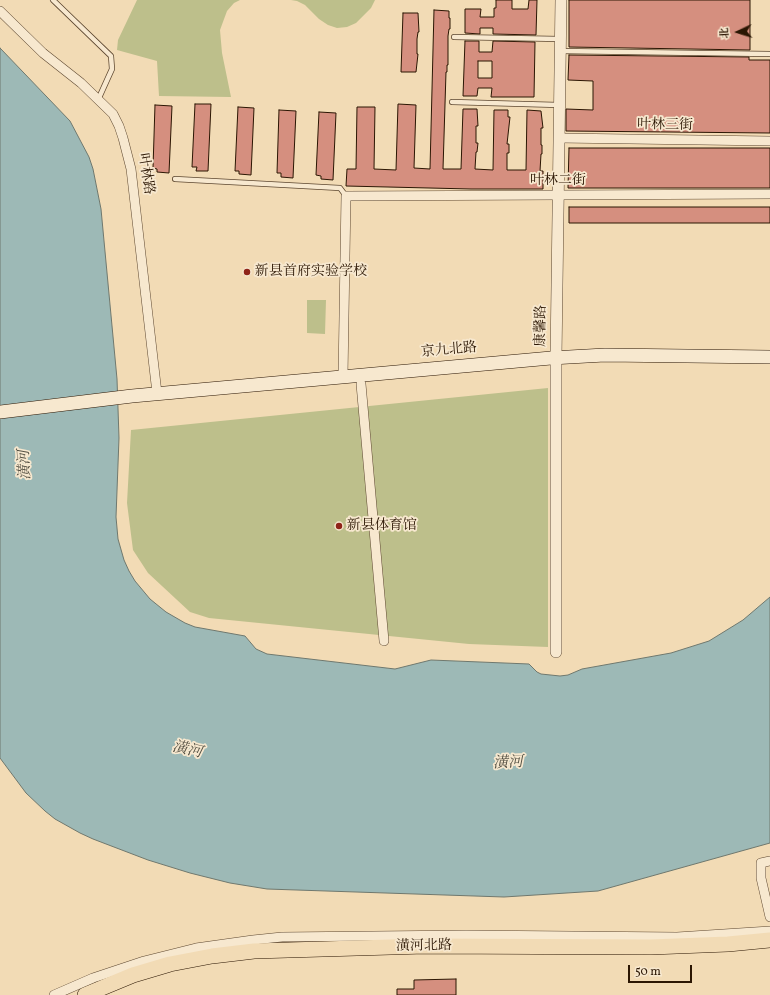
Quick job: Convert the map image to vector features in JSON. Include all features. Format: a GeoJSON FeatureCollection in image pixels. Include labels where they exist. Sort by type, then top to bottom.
{"type":"FeatureCollection","features":[{"type":"Feature","properties":{"kind":"main road","name":"京九北路"},"geometry":{"type":"LineString","coordinates":[[133,400],[361,384],[557,362],[605,355],[770,357]]}},
{"type":"Feature","properties":{"kind":"main road","name":"京九北路"},"geometry":{"type":"LineString","coordinates":[[133,400],[157,393],[343,376],[557,362],[770,366]]}},
{"type":"Feature","properties":{"kind":"main road"},"geometry":{"type":"LineString","coordinates":[[0,412],[133,400]]}},
{"type":"Feature","properties":{"kind":"main road"},"geometry":{"type":"LineString","coordinates":[[0,421],[133,400]]}},
{"type":"Feature","properties":{"kind":"main road","name":"潢河北路"},"geometry":{"type":"LineString","coordinates":[[85,995],[133,975],[170,964],[212,956],[254,951],[424,946],[650,948],[770,940]]}},
{"type":"Feature","properties":{"kind":"main road","name":"潢河北路"},"geometry":{"type":"LineString","coordinates":[[109,995],[136,984],[172,973],[213,965],[255,960],[425,955],[651,956],[713,954],[770,949]]}},
{"type":"Feature","properties":{"kind":"street","name":"康馨路"},"geometry":{"type":"LineString","coordinates":[[556,652],[558,195],[561,0]]}},
{"type":"Feature","properties":{"kind":"street","name":"叶林路"},"geometry":{"type":"LineString","coordinates":[[0,11],[30,40],[81,83],[113,114],[124,138],[129,159],[157,393]]}},
{"type":"Feature","properties":{"kind":"street","name":"叶林三街"},"geometry":{"type":"LineString","coordinates":[[559,138],[770,141]]}},
{"type":"Feature","properties":{"kind":"street","name":"叶林二街"},"geometry":{"type":"LineString","coordinates":[[346,196],[770,194]]}},
{"type":"Feature","properties":{"kind":"street"},"geometry":{"type":"LineString","coordinates":[[343,376],[346,196]]}},
{"type":"Feature","properties":{"kind":"street"},"geometry":{"type":"LineString","coordinates":[[361,384],[384,641]]}},
{"type":"Feature","properties":{"kind":"street"},"geometry":{"type":"LineString","coordinates":[[770,861],[760,864],[761,878],[770,917]]}},
{"type":"Feature","properties":{"kind":"street"},"geometry":{"type":"LineString","coordinates":[[54,995],[93,978],[144,961],[196,948],[282,937],[466,935],[677,937],[770,930]]}},
{"type":"Feature","properties":{"kind":"lane"},"geometry":{"type":"LineString","coordinates":[[53,0],[111,56],[112,69],[98,100]]}},
{"type":"Feature","properties":{"kind":"lane"},"geometry":{"type":"LineString","coordinates":[[454,37],[560,38]]}},
{"type":"Feature","properties":{"kind":"lane"},"geometry":{"type":"LineString","coordinates":[[560,51],[770,54]]}},
{"type":"Feature","properties":{"kind":"lane"},"geometry":{"type":"LineString","coordinates":[[452,102],[560,105]]}},
{"type":"Feature","properties":{"kind":"lane"},"geometry":{"type":"LineString","coordinates":[[175,179],[340,188],[346,196]]}},
{"type":"Feature","properties":{"kind":"green space"},"geometry":{"type":"Polygon","coordinates":[[[137,0],[240,0],[234,3],[227,11],[220,30],[222,53],[231,97],[159,96],[157,61],[117,50],[118,40],[137,0]]]}},
{"type":"Feature","properties":{"kind":"green space"},"geometry":{"type":"Polygon","coordinates":[[[291,0],[375,0],[371,8],[356,23],[347,27],[337,28],[328,25],[319,19],[305,5],[291,0]]]}},
{"type":"Feature","properties":{"kind":"green space"},"geometry":{"type":"Polygon","coordinates":[[[307,300],[326,300],[325,334],[307,333],[307,300]]]}},
{"type":"Feature","properties":{"kind":"green space","name":"新县体育馆"},"geometry":{"type":"Polygon","coordinates":[[[548,388],[548,647],[469,644],[209,618],[190,612],[148,573],[133,550],[127,503],[131,430],[548,388]]]}},
{"type":"Feature","properties":{"kind":"water","name":"潢河"},"geometry":{"type":"Polygon","coordinates":[[[0,48],[70,121],[89,157],[93,169],[101,209],[117,379],[119,438],[116,517],[118,539],[129,571],[150,599],[166,612],[195,627],[245,636],[256,649],[267,654],[395,669],[431,660],[529,664],[541,674],[560,676],[568,675],[582,669],[671,653],[709,641],[743,620],[770,597],[770,843],[598,891],[504,897],[267,889],[230,883],[190,873],[148,860],[93,839],[55,819],[26,793],[0,758],[0,48]]]}},
{"type":"Feature","properties":{"kind":"building"},"geometry":{"type":"Polygon","coordinates":[[[496,0],[512,0],[512,9],[528,9],[529,0],[537,0],[536,35],[493,34],[493,28],[480,28],[480,34],[465,33],[465,9],[481,9],[480,17],[494,17],[496,0]]]}},
{"type":"Feature","properties":{"kind":"building"},"geometry":{"type":"Polygon","coordinates":[[[569,0],[750,0],[750,50],[569,47],[569,0]]]}},
{"type":"Feature","properties":{"kind":"building"},"geometry":{"type":"Polygon","coordinates":[[[434,10],[449,11],[450,18],[450,29],[448,36],[448,65],[446,72],[443,169],[461,169],[463,109],[477,109],[478,126],[476,126],[476,143],[478,143],[475,169],[493,170],[494,110],[508,110],[508,117],[510,117],[507,144],[509,144],[509,153],[507,153],[507,170],[526,170],[527,110],[541,111],[543,128],[541,128],[542,154],[540,171],[543,171],[543,189],[346,186],[347,169],[356,169],[357,107],[375,107],[374,169],[396,170],[398,104],[416,105],[414,168],[430,169],[434,10]]]}},
{"type":"Feature","properties":{"kind":"building"},"geometry":{"type":"Polygon","coordinates":[[[403,13],[418,13],[419,32],[417,39],[418,54],[416,72],[401,72],[403,13]]]}},
{"type":"Feature","properties":{"kind":"building"},"geometry":{"type":"Polygon","coordinates":[[[465,41],[479,41],[479,52],[492,52],[493,41],[535,42],[534,97],[491,97],[492,88],[478,88],[477,96],[463,96],[465,41]],[[478,61],[478,78],[492,78],[492,61],[478,61]]]}},
{"type":"Feature","properties":{"kind":"building"},"geometry":{"type":"Polygon","coordinates":[[[569,55],[749,57],[749,60],[770,60],[770,133],[566,131],[566,109],[593,110],[593,81],[568,80],[569,55]]]}},
{"type":"Feature","properties":{"kind":"building"},"geometry":{"type":"Polygon","coordinates":[[[195,104],[211,104],[208,171],[196,171],[197,167],[192,167],[195,104]]]}},
{"type":"Feature","properties":{"kind":"building"},"geometry":{"type":"Polygon","coordinates":[[[155,105],[172,106],[169,173],[157,172],[157,169],[153,168],[155,105]]]}},
{"type":"Feature","properties":{"kind":"building"},"geometry":{"type":"Polygon","coordinates":[[[238,107],[254,108],[251,175],[239,174],[239,171],[235,171],[238,107]]]}},
{"type":"Feature","properties":{"kind":"building"},"geometry":{"type":"Polygon","coordinates":[[[279,110],[296,111],[293,178],[281,177],[281,173],[277,173],[279,110]]]}},
{"type":"Feature","properties":{"kind":"building"},"geometry":{"type":"Polygon","coordinates":[[[319,112],[336,113],[333,180],[321,179],[321,176],[316,175],[319,112]]]}},
{"type":"Feature","properties":{"kind":"building"},"geometry":{"type":"Polygon","coordinates":[[[569,148],[770,148],[770,188],[568,188],[569,148]]]}},
{"type":"Feature","properties":{"kind":"building"},"geometry":{"type":"Polygon","coordinates":[[[569,207],[770,207],[770,223],[569,223],[569,207]]]}},
{"type":"Feature","properties":{"kind":"building"},"geometry":{"type":"Polygon","coordinates":[[[456,979],[456,995],[397,995],[397,989],[414,989],[414,980],[456,979]]]}},
{"type":"Feature","properties":{"kind":"place","name":"新县首府实验学校"},"geometry":{"type":"Point","coordinates":[247,272]}},
{"type":"Feature","properties":{"kind":"place","name":"新县体育馆"},"geometry":{"type":"Point","coordinates":[339,526]}}]}
